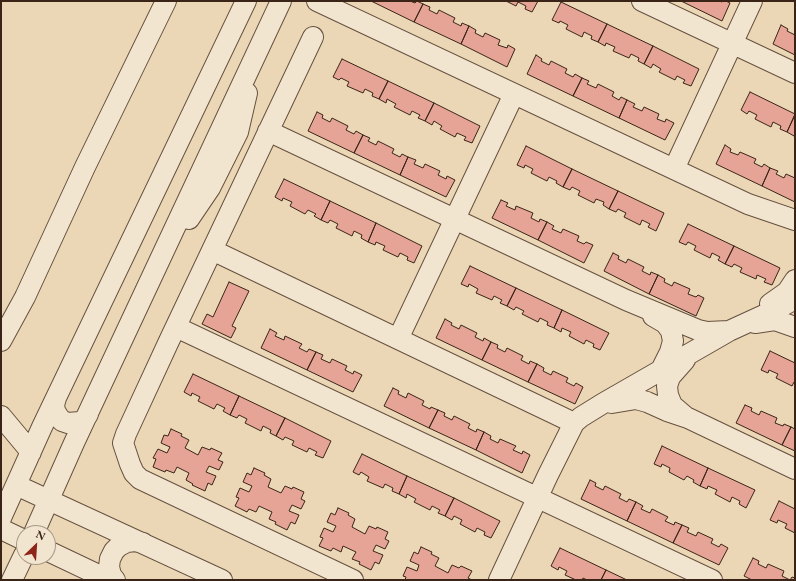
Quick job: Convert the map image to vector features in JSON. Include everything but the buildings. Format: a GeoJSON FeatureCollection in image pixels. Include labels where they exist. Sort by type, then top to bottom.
{"type":"FeatureCollection","features":[{"type":"Feature","properties":{"kind":"street"},"geometry":{"type":"LineString","coordinates":[[1,341],[25,297],[88,160],[166,1]]}},
{"type":"Feature","properties":{"kind":"street"},"geometry":{"type":"LineString","coordinates":[[1,518],[56,398],[246,1]]}},
{"type":"Feature","properties":{"kind":"street"},"geometry":{"type":"LineString","coordinates":[[38,525],[281,1]]}},
{"type":"Feature","properties":{"kind":"street"},"geometry":{"type":"LineString","coordinates":[[317,1],[748,204],[795,220]]}},
{"type":"Feature","properties":{"kind":"street"},"geometry":{"type":"LineString","coordinates":[[642,1],[795,73]]}},
{"type":"Feature","properties":{"kind":"street"},"geometry":{"type":"LineString","coordinates":[[674,169],[752,1]]}},
{"type":"Feature","properties":{"kind":"street"},"geometry":{"type":"LineString","coordinates":[[313,37],[123,442],[125,452],[134,473],[140,479],[353,580]]}},
{"type":"Feature","properties":{"kind":"street"},"geometry":{"type":"LineString","coordinates":[[398,338],[514,94]]}},
{"type":"Feature","properties":{"kind":"street"},"geometry":{"type":"LineString","coordinates":[[268,131],[626,300],[698,330],[706,332],[734,329],[762,321],[775,320],[795,327]]}},
{"type":"Feature","properties":{"kind":"street"},"geometry":{"type":"LineString","coordinates":[[748,204],[764,217],[784,226],[795,235]]}},
{"type":"Feature","properties":{"kind":"street"},"geometry":{"type":"LineString","coordinates":[[212,250],[574,423]]}},
{"type":"Feature","properties":{"kind":"street"},"geometry":{"type":"LineString","coordinates":[[499,580],[574,423],[602,404],[734,329],[787,292],[795,280]]}},
{"type":"Feature","properties":{"kind":"street"},"geometry":{"type":"LineString","coordinates":[[734,329],[795,299]]}},
{"type":"Feature","properties":{"kind":"street"},"geometry":{"type":"LineString","coordinates":[[626,300],[665,323],[671,331],[674,341],[662,370]]}},
{"type":"Feature","properties":{"kind":"street"},"geometry":{"type":"LineString","coordinates":[[176,327],[712,580]]}},
{"type":"Feature","properties":{"kind":"street"},"geometry":{"type":"LineString","coordinates":[[688,418],[672,405],[668,395],[667,386],[670,377],[691,354]]}},
{"type":"Feature","properties":{"kind":"street"},"geometry":{"type":"LineString","coordinates":[[56,398],[54,405],[55,411],[62,421],[68,423],[80,422],[85,419],[88,414]]}},
{"type":"Feature","properties":{"kind":"street"},"geometry":{"type":"LineString","coordinates":[[602,404],[636,399],[688,418],[795,469]]}},
{"type":"Feature","properties":{"kind":"street"},"geometry":{"type":"LineString","coordinates":[[1,416],[31,452]]}},
{"type":"Feature","properties":{"kind":"street"},"geometry":{"type":"LineString","coordinates":[[16,485],[222,580]]}},
{"type":"Feature","properties":{"kind":"street"},"geometry":{"type":"LineString","coordinates":[[1,529],[16,536]]}},
{"type":"Feature","properties":{"kind":"street"},"geometry":{"type":"LineString","coordinates":[[115,580],[111,575],[109,567],[110,559],[114,551],[127,542],[135,541],[143,543]]}},
{"type":"Feature","properties":{"kind":"street"},"geometry":{"type":"LineString","coordinates":[[56,555],[109,580]]}},
{"type":"Feature","properties":{"kind":"street"},"geometry":{"type":"LineString","coordinates":[[12,580],[19,565]]}}]}
